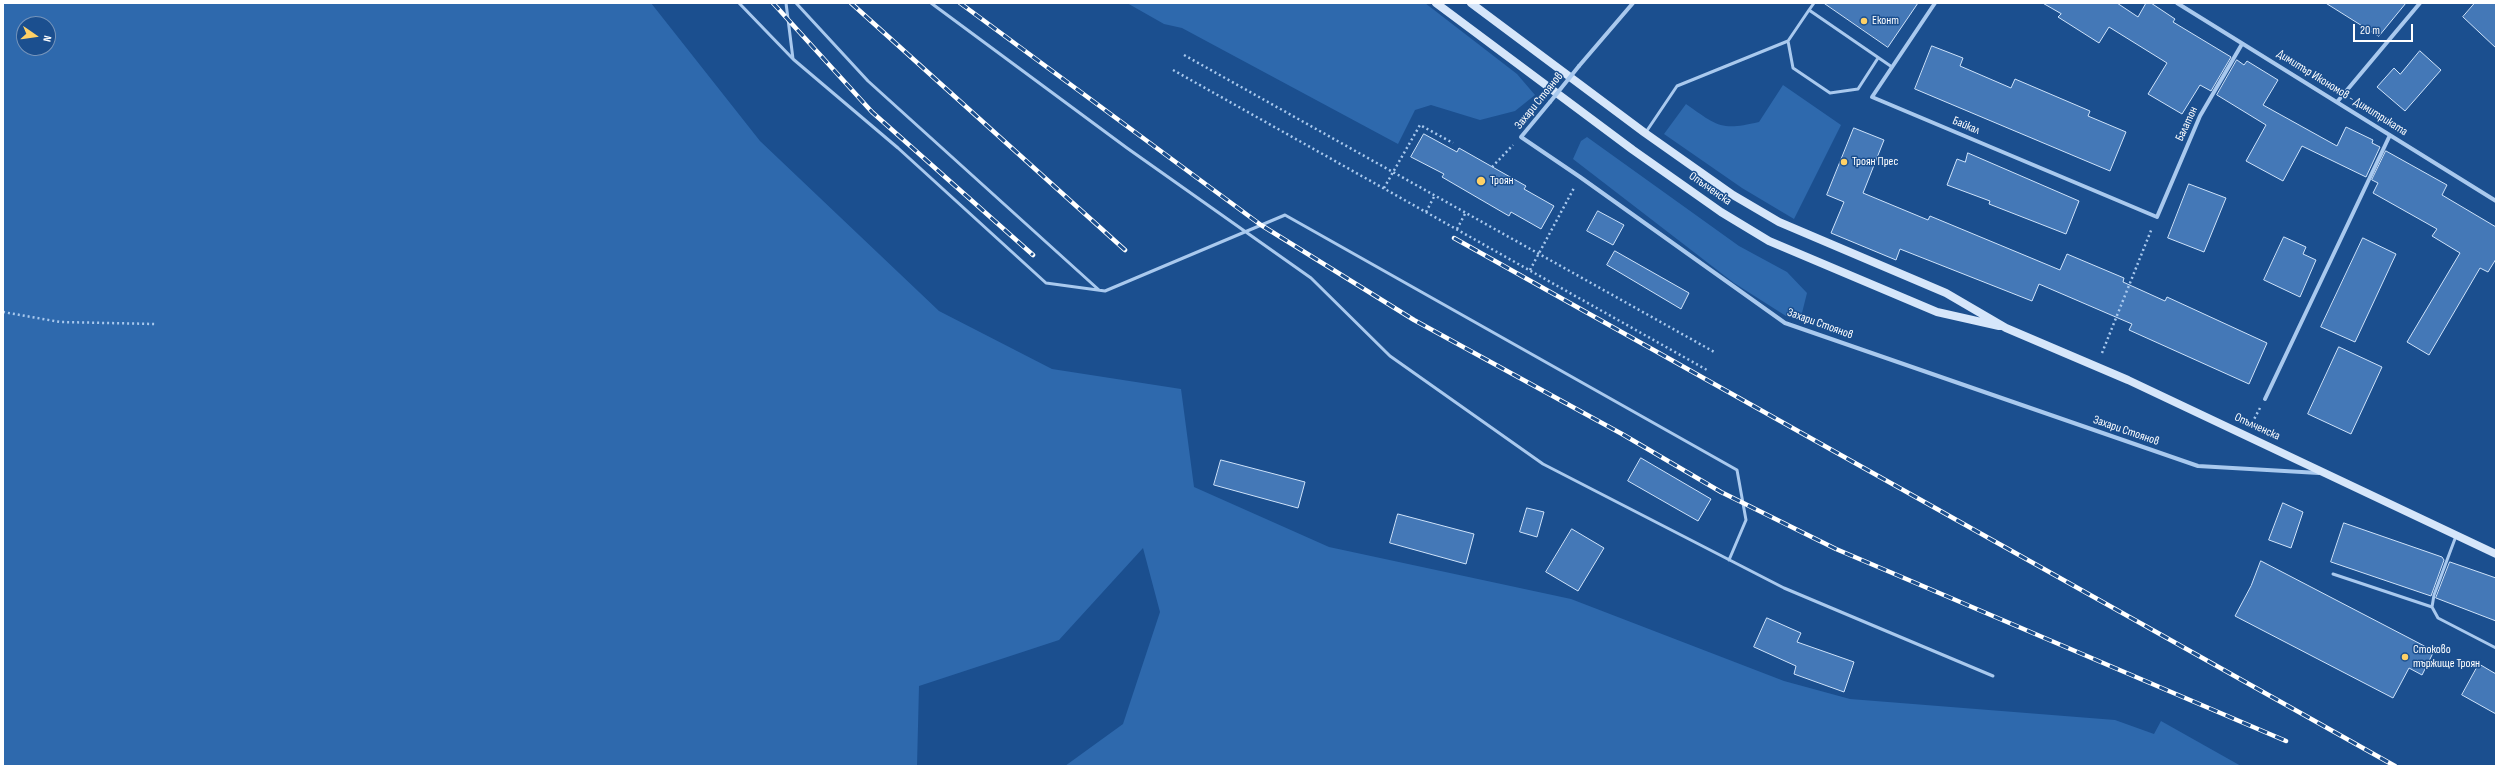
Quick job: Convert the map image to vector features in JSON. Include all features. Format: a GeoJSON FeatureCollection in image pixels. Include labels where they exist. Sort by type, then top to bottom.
{"type":"FeatureCollection","features":[{"type":"Feature","properties":{"kind":"street","name":"Опълченска"},"geometry":{"type":"LineString","coordinates":[[1436,3],[1633,150],[1721,212],[1769,241],[1936,312],[2006,328]]}},
{"type":"Feature","properties":{"kind":"street","name":"Опълченска"},"geometry":{"type":"LineString","coordinates":[[1471,3],[1732,195],[1779,222],[1946,293],[2006,328],[2097,367],[2246,435],[2496,554]]}},
{"type":"Feature","properties":{"kind":"street","name":"Захари Стоянов"},"geometry":{"type":"LineString","coordinates":[[1632,3],[1520,137],[1580,177],[1785,323],[2198,466],[2326,473]]}},
{"type":"Feature","properties":{"kind":"street","name":"Байкал"},"geometry":{"type":"LineString","coordinates":[[1935,3],[1872,98],[2157,217]]}},
{"type":"Feature","properties":{"kind":"street","name":"Димитър Икономов - Димитриката"},"geometry":{"type":"LineString","coordinates":[[2177,3],[2496,201]]}},
{"type":"Feature","properties":{"kind":"street"},"geometry":{"type":"LineString","coordinates":[[2337,102],[2420,3]]}},
{"type":"Feature","properties":{"kind":"street","name":"Балатон"},"geometry":{"type":"LineString","coordinates":[[2157,217],[2200,116],[2242,44]]}},
{"type":"Feature","properties":{"kind":"street"},"geometry":{"type":"LineString","coordinates":[[2265,399],[2390,135]]}},
{"type":"Feature","properties":{"kind":"lane"},"geometry":{"type":"LineString","coordinates":[[739,3],[793,59],[898,148],[1046,283],[1105,291],[1285,215],[1737,470],[1746,520],[1729,560]]}},
{"type":"Feature","properties":{"kind":"lane"},"geometry":{"type":"LineString","coordinates":[[786,3],[793,59]]}},
{"type":"Feature","properties":{"kind":"lane"},"geometry":{"type":"LineString","coordinates":[[796,3],[868,81],[1100,290]]}},
{"type":"Feature","properties":{"kind":"lane"},"geometry":{"type":"LineString","coordinates":[[931,3],[1127,148],[1311,278],[1390,356],[1543,464],[1784,588],[1993,676]]}},
{"type":"Feature","properties":{"kind":"lane"},"geometry":{"type":"LineString","coordinates":[[1646,133],[1677,86],[1788,41],[1814,3]]}},
{"type":"Feature","properties":{"kind":"lane"},"geometry":{"type":"LineString","coordinates":[[1809,10],[1892,68]]}},
{"type":"Feature","properties":{"kind":"lane"},"geometry":{"type":"LineString","coordinates":[[1788,41],[1793,68],[1830,93],[1858,90],[1878,58]]}},
{"type":"Feature","properties":{"kind":"lane"},"geometry":{"type":"LineString","coordinates":[[2456,535],[2434,595],[2432,607],[2438,618],[2496,648]]}},
{"type":"Feature","properties":{"kind":"lane"},"geometry":{"type":"LineString","coordinates":[[2333,574],[2432,607]]}},
{"type":"Feature","properties":{"kind":"path"},"geometry":{"type":"LineString","coordinates":[[1184,55],[1716,353]]}},
{"type":"Feature","properties":{"kind":"path"},"geometry":{"type":"LineString","coordinates":[[1173,70],[1707,370]]}},
{"type":"Feature","properties":{"kind":"path"},"geometry":{"type":"LineString","coordinates":[[1384,188],[1420,126],[1453,143]]}},
{"type":"Feature","properties":{"kind":"path"},"geometry":{"type":"LineString","coordinates":[[1492,167],[1520,137]]}},
{"type":"Feature","properties":{"kind":"path"},"geometry":{"type":"LineString","coordinates":[[1530,270],[1580,177]]}},
{"type":"Feature","properties":{"kind":"path"},"geometry":{"type":"LineString","coordinates":[[1426,212],[1435,195]]}},
{"type":"Feature","properties":{"kind":"path"},"geometry":{"type":"LineString","coordinates":[[1457,229],[1466,212]]}},
{"type":"Feature","properties":{"kind":"path"},"geometry":{"type":"LineString","coordinates":[[2097,367],[2157,217]]}},
{"type":"Feature","properties":{"kind":"path"},"geometry":{"type":"LineString","coordinates":[[3,312],[60,322],[155,324]]}},
{"type":"Feature","properties":{"kind":"path"},"geometry":{"type":"LineString","coordinates":[[2246,435],[2265,399]]}},
{"type":"Feature","properties":{"kind":"shaded area"},"geometry":{"type":"Polygon","coordinates":[[[3,3],[651,3],[760,141],[939,311],[1052,369],[1181,389],[1194,487],[1329,547],[1571,599],[1784,681],[1850,699],[2115,720],[2154,734],[2161,721],[2241,766],[1065,766],[1123,724],[1160,612],[1143,548],[1059,640],[919,686],[917,766],[3,766],[3,3]]]}},
{"type":"Feature","properties":{"kind":"shaded area"},"geometry":{"type":"Polygon","coordinates":[[[1127,3],[1425,3],[1517,74],[1535,95],[1515,111],[1480,120],[1431,105],[1415,110],[1398,144],[1182,28],[1164,24],[1127,3]]]}},
{"type":"Feature","properties":{"kind":"shaded area"},"geometry":{"type":"Polygon","coordinates":[[[1783,85],[1841,125],[1794,219],[1742,188],[1664,134],[1686,104],[1720,125],[1736,126],[1759,122],[1783,85]]]}},
{"type":"Feature","properties":{"kind":"shaded area"},"geometry":{"type":"Polygon","coordinates":[[[1587,137],[1739,246],[1787,272],[1807,293],[1802,313],[1786,316],[1734,283],[1573,159],[1581,141],[1587,137]]]}},
{"type":"Feature","properties":{"kind":"building"},"geometry":{"type":"Polygon","coordinates":[[[1824,3],[1918,3],[1888,47],[1824,3]]]}},
{"type":"Feature","properties":{"kind":"building"},"geometry":{"type":"Polygon","coordinates":[[[2043,3],[2117,3],[2138,17],[2146,3],[2151,3],[2175,19],[2173,22],[2231,57],[2211,91],[2200,85],[2182,114],[2148,94],[2167,63],[2109,27],[2099,43],[2058,17],[2061,14],[2043,3]]]}},
{"type":"Feature","properties":{"kind":"building"},"geometry":{"type":"Polygon","coordinates":[[[2326,3],[2406,3],[2379,36],[2326,3]]]}},
{"type":"Feature","properties":{"kind":"building"},"geometry":{"type":"Polygon","coordinates":[[[2475,3],[2496,3],[2496,48],[2463,17],[2475,3]]]}},
{"type":"Feature","properties":{"kind":"building"},"geometry":{"type":"Polygon","coordinates":[[[1932,46],[1963,58],[1960,66],[2011,88],[2015,79],[2090,111],[2088,116],[2126,132],[2110,171],[1915,89],[1932,46]]]}},
{"type":"Feature","properties":{"kind":"building"},"geometry":{"type":"Polygon","coordinates":[[[2420,51],[2441,70],[2405,111],[2377,87],[2394,68],[2400,74],[2420,51]]]}},
{"type":"Feature","properties":{"kind":"building"},"geometry":{"type":"Polygon","coordinates":[[[2237,60],[2244,65],[2247,61],[2278,80],[2263,105],[2337,146],[2346,127],[2373,140],[2372,143],[2380,147],[2366,177],[2302,146],[2283,181],[2246,161],[2266,125],[2217,95],[2237,60]]]}},
{"type":"Feature","properties":{"kind":"building"},"geometry":{"type":"Polygon","coordinates":[[[1854,128],[1884,140],[1863,193],[1928,220],[1930,216],[2060,270],[2067,254],[2124,278],[2123,282],[2165,301],[2167,297],[2267,343],[2249,384],[2129,330],[2132,324],[2039,284],[2032,301],[1900,249],[1896,260],[1831,233],[1844,202],[1827,195],[1854,128]]]}},
{"type":"Feature","properties":{"kind":"building"},"geometry":{"type":"Polygon","coordinates":[[[1424,134],[1457,152],[1459,148],[1526,186],[1524,189],[1554,206],[1541,229],[1511,212],[1509,216],[1442,177],[1444,174],[1411,157],[1424,134]]]}},
{"type":"Feature","properties":{"kind":"building"},"geometry":{"type":"Polygon","coordinates":[[[2386,151],[2447,185],[2442,195],[2496,227],[2496,259],[2488,272],[2480,268],[2429,355],[2407,342],[2460,253],[2432,236],[2437,229],[2373,193],[2378,183],[2372,180],[2386,151]]]}},
{"type":"Feature","properties":{"kind":"building"},"geometry":{"type":"Polygon","coordinates":[[[1968,153],[2079,201],[2066,234],[1989,204],[1990,201],[1947,185],[1957,159],[1965,162],[1968,153]]]}},
{"type":"Feature","properties":{"kind":"building"},"geometry":{"type":"Polygon","coordinates":[[[2189,184],[2226,198],[2204,252],[2168,238],[2189,184]]]}},
{"type":"Feature","properties":{"kind":"building"},"geometry":{"type":"Polygon","coordinates":[[[1598,211],[1624,225],[1613,245],[1587,231],[1598,211]]]}},
{"type":"Feature","properties":{"kind":"building"},"geometry":{"type":"Polygon","coordinates":[[[2284,237],[2306,247],[2303,254],[2316,260],[2300,297],[2264,280],[2284,237]]]}},
{"type":"Feature","properties":{"kind":"building"},"geometry":{"type":"Polygon","coordinates":[[[2363,238],[2396,254],[2355,342],[2321,327],[2363,238]]]}},
{"type":"Feature","properties":{"kind":"building"},"geometry":{"type":"Polygon","coordinates":[[[1615,251],[1689,293],[1681,309],[1607,265],[1615,251]]]}},
{"type":"Feature","properties":{"kind":"building"},"geometry":{"type":"Polygon","coordinates":[[[2339,347],[2382,367],[2351,434],[2308,414],[2339,347]]]}},
{"type":"Feature","properties":{"kind":"building"},"geometry":{"type":"Polygon","coordinates":[[[1641,458],[1711,499],[1698,521],[1628,481],[1641,458]]]}},
{"type":"Feature","properties":{"kind":"building"},"geometry":{"type":"Polygon","coordinates":[[[1221,460],[1305,482],[1298,508],[1214,485],[1221,460]]]}},
{"type":"Feature","properties":{"kind":"building"},"geometry":{"type":"Polygon","coordinates":[[[2283,503],[2303,512],[2291,548],[2269,540],[2283,503]]]}},
{"type":"Feature","properties":{"kind":"building"},"geometry":{"type":"Polygon","coordinates":[[[1527,508],[1544,512],[1537,537],[1520,532],[1527,508]]]}},
{"type":"Feature","properties":{"kind":"building"},"geometry":{"type":"Polygon","coordinates":[[[1398,514],[1474,534],[1466,564],[1390,543],[1398,514]]]}},
{"type":"Feature","properties":{"kind":"building"},"geometry":{"type":"Polygon","coordinates":[[[2344,523],[2442,557],[2444,560],[2431,596],[2331,562],[2344,523]]]}},
{"type":"Feature","properties":{"kind":"building"},"geometry":{"type":"Polygon","coordinates":[[[1572,529],[1604,548],[1578,591],[1546,572],[1572,529]]]}},
{"type":"Feature","properties":{"kind":"building"},"geometry":{"type":"Polygon","coordinates":[[[2261,561],[2434,651],[2422,675],[2409,668],[2393,698],[2235,616],[2251,586],[2261,561]]]}},
{"type":"Feature","properties":{"kind":"building"},"geometry":{"type":"Polygon","coordinates":[[[2450,562],[2496,578],[2496,621],[2436,598],[2450,562]]]}},
{"type":"Feature","properties":{"kind":"building"},"geometry":{"type":"Polygon","coordinates":[[[1767,618],[1801,633],[1797,642],[1854,662],[1844,692],[1794,674],[1796,666],[1754,647],[1767,618]]]}},
{"type":"Feature","properties":{"kind":"building"},"geometry":{"type":"Polygon","coordinates":[[[2479,664],[2496,674],[2496,714],[2462,695],[2479,664]]]}},
{"type":"Feature","properties":{"kind":"railway"},"geometry":{"type":"LineString","coordinates":[[773,3],[872,112],[1033,255]]}},
{"type":"Feature","properties":{"kind":"railway"},"geometry":{"type":"LineString","coordinates":[[851,3],[1125,250]]}},
{"type":"Feature","properties":{"kind":"railway"},"geometry":{"type":"LineString","coordinates":[[960,3],[1261,225],[1414,320],[1622,434],[1721,492],[1836,549],[2286,741]]}},
{"type":"Feature","properties":{"kind":"railway"},"geometry":{"type":"LineString","coordinates":[[1454,238],[2395,766]]}},
{"type":"Feature","properties":{"kind":"place","name":"Еконт"},"geometry":{"type":"Point","coordinates":[1864,21]}},
{"type":"Feature","properties":{"kind":"place","name":"Троян Прес"},"geometry":{"type":"Point","coordinates":[1844,162]}},
{"type":"Feature","properties":{"kind":"place","name":"Троян"},"geometry":{"type":"Point","coordinates":[1481,181]}},
{"type":"Feature","properties":{"kind":"place","name":"Стоково тържище Троян"},"geometry":{"type":"Point","coordinates":[2405,657]}}]}
